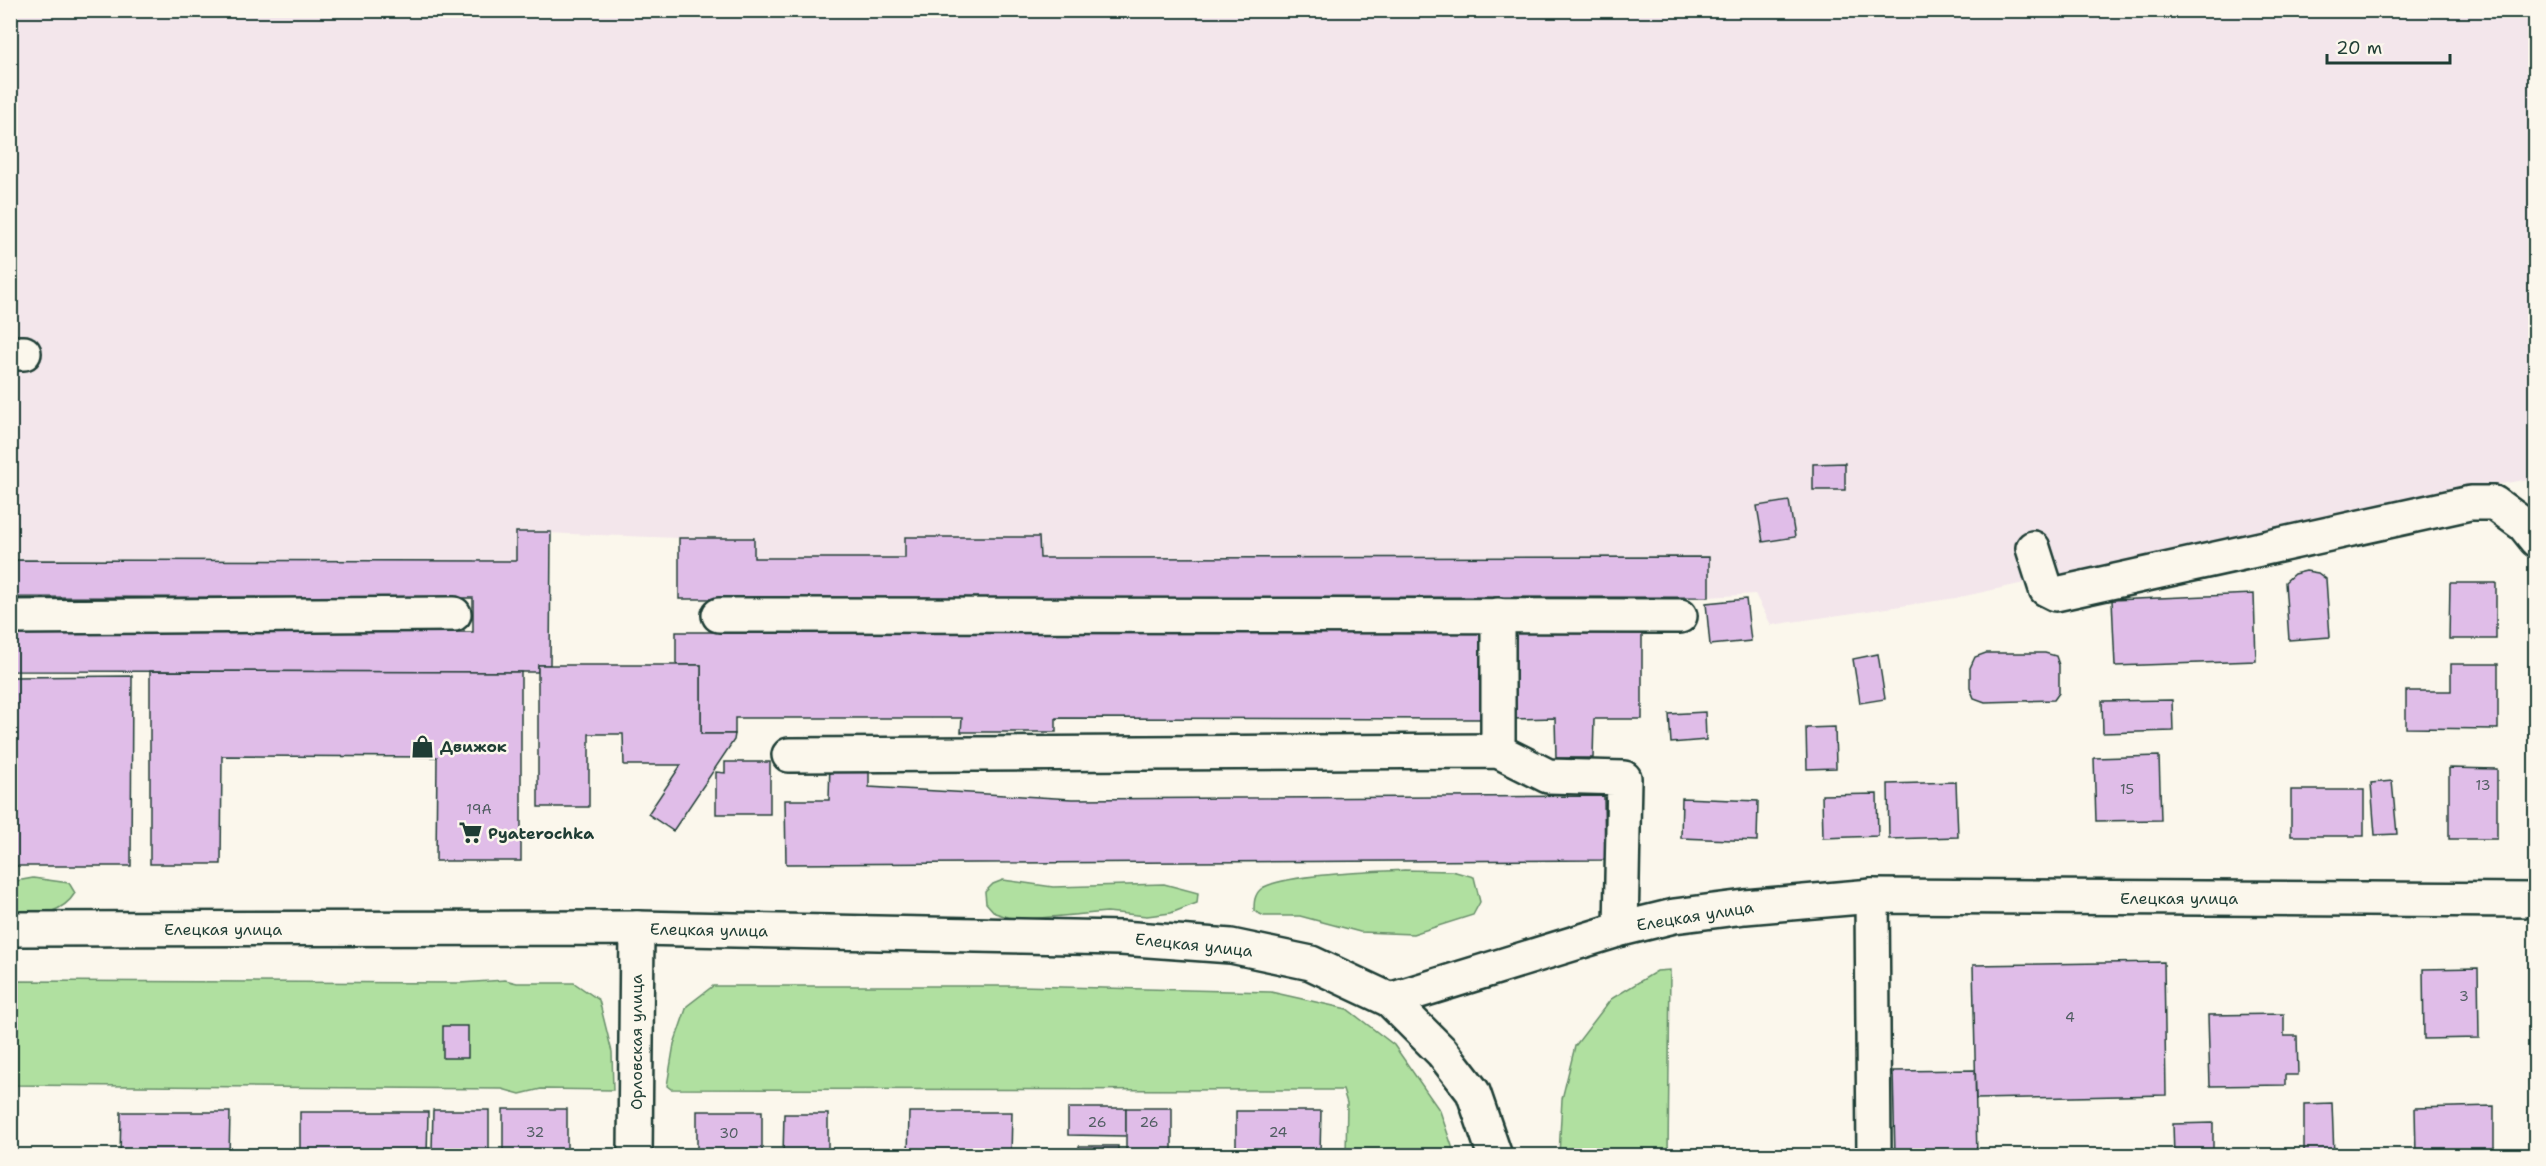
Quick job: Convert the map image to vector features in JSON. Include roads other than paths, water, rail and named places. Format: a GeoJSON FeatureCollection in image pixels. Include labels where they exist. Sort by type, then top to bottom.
{"type":"FeatureCollection","features":[{"type":"Feature","properties":{"kind":"main road"},"geometry":{"type":"LineString","coordinates":[[2033,548],[2046,589],[2056,594],[2470,503],[2494,503],[2524,525],[2535,540]]}},
{"type":"Feature","properties":{"kind":"main road"},"geometry":{"type":"LineString","coordinates":[[10,616],[454,614]]}},
{"type":"Feature","properties":{"kind":"main road"},"geometry":{"type":"LineString","coordinates":[[719,615],[1680,616]]}},
{"type":"Feature","properties":{"kind":"main road"},"geometry":{"type":"LineString","coordinates":[[1498,615],[1498,751]]}},
{"type":"Feature","properties":{"kind":"main road"},"geometry":{"type":"LineString","coordinates":[[789,755],[1498,751],[1548,776],[1624,778],[1621,929]]}},
{"type":"Feature","properties":{"kind":"main road"},"geometry":{"type":"LineString","coordinates":[[1872,896],[1874,1155]]}},
{"type":"Feature","properties":{"kind":"main road","name":"Елецкая улица"},"geometry":{"type":"LineString","coordinates":[[10,929],[637,928],[1120,938],[1232,946],[1311,963],[1389,1000],[1621,929],[1674,916],[1734,908],[1872,896],[2535,900]]}},
{"type":"Feature","properties":{"kind":"main road","name":"Орловская улица"},"geometry":{"type":"LineString","coordinates":[[635,1155],[637,928]]}},
{"type":"Feature","properties":{"kind":"main road"},"geometry":{"type":"LineString","coordinates":[[1389,1000],[1442,1052],[1473,1092],[1496,1155]]}},
{"type":"Feature","properties":{"kind":"place","name":"Движок"},"geometry":{"type":"Point","coordinates":[422,746]}},
{"type":"Feature","properties":{"kind":"place","name":"Pyaterochka"},"geometry":{"type":"Point","coordinates":[470,833]}}]}
